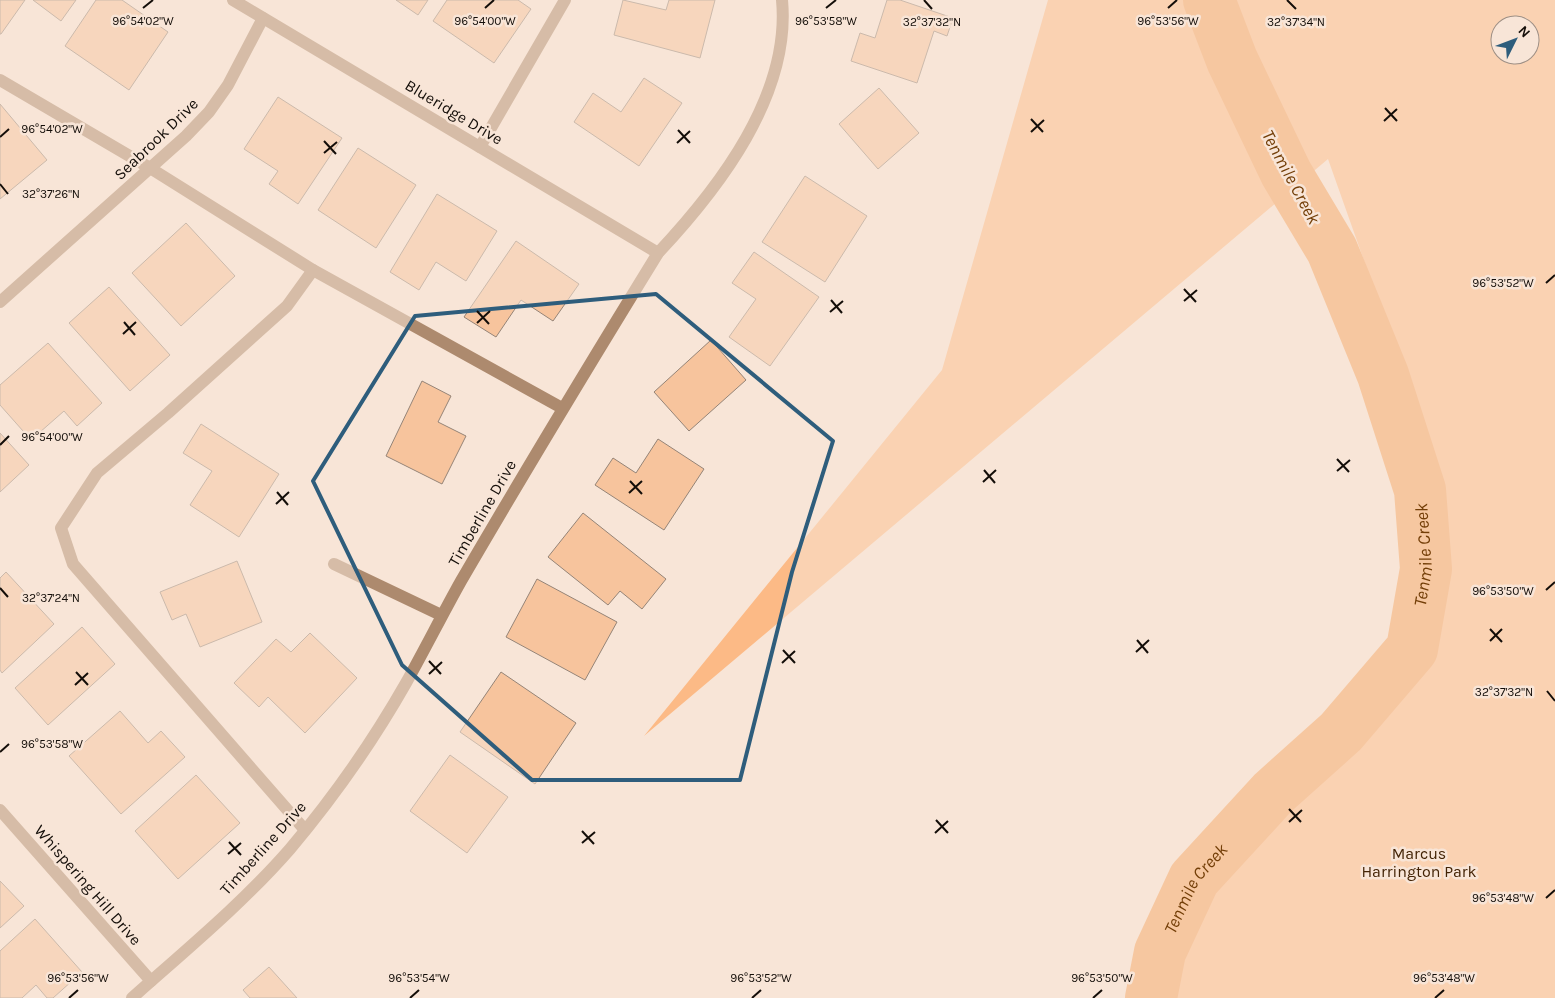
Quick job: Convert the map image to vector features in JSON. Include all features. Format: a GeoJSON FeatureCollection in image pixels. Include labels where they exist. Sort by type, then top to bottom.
{"type":"FeatureCollection","features":[{"type":"Feature","properties":{"kind":"street","name":"Blueridge Drive"},"geometry":{"type":"LineString","coordinates":[[233,0],[658,253]]}},
{"type":"Feature","properties":{"kind":"street"},"geometry":{"type":"LineString","coordinates":[[480,147],[565,0]]}},
{"type":"Feature","properties":{"kind":"street","name":"Timberline Drive"},"geometry":{"type":"LineString","coordinates":[[132,998],[243,898],[289,849],[333,794],[369,742],[406,683],[441,616],[562,408],[658,253],[679,230],[735,157],[757,118],[776,70],[784,19],[782,0]]}},
{"type":"Feature","properties":{"kind":"street","name":"Seabrook Drive"},"geometry":{"type":"LineString","coordinates":[[0,302],[186,136],[209,112],[228,86],[264,18]]}},
{"type":"Feature","properties":{"kind":"street"},"geometry":{"type":"LineString","coordinates":[[0,80],[150,168],[313,270],[562,408]]}},
{"type":"Feature","properties":{"kind":"street"},"geometry":{"type":"LineString","coordinates":[[305,830],[73,564],[61,528],[97,473],[168,413],[286,306],[313,270]]}},
{"type":"Feature","properties":{"kind":"street"},"geometry":{"type":"LineString","coordinates":[[334,564],[441,616]]}},
{"type":"Feature","properties":{"kind":"street","name":"Whispering Hill Drive"},"geometry":{"type":"LineString","coordinates":[[0,810],[151,981]]}},
{"type":"Feature","properties":{"kind":"highlighted area"},"geometry":{"type":"Polygon","coordinates":[[[656,294],[833,441],[792,572],[740,780],[532,780],[402,665],[313,481],[415,316],[656,294]]]}},
{"type":"Feature","properties":{"kind":"green space","name":"Marcus Harrington Park"},"geometry":{"type":"Polygon","coordinates":[[[1048,0],[1555,0],[1555,998],[1171,998],[1209,883],[1421,668],[1446,596],[1434,458],[1328,159],[644,736],[942,370],[1048,0]]]}},
{"type":"Feature","properties":{"kind":"building"},"geometry":{"type":"Polygon","coordinates":[[[0,0],[25,0],[1,34],[0,34],[0,0]]]}},
{"type":"Feature","properties":{"kind":"building"},"geometry":{"type":"Polygon","coordinates":[[[33,0],[76,0],[61,21],[33,0]]]}},
{"type":"Feature","properties":{"kind":"building"},"geometry":{"type":"Polygon","coordinates":[[[96,0],[122,0],[168,32],[129,90],[65,46],[96,0]]]}},
{"type":"Feature","properties":{"kind":"building"},"geometry":{"type":"Polygon","coordinates":[[[396,0],[428,0],[418,15],[396,0]]]}},
{"type":"Feature","properties":{"kind":"building"},"geometry":{"type":"Polygon","coordinates":[[[447,0],[518,0],[531,9],[494,63],[433,21],[447,0]]]}},
{"type":"Feature","properties":{"kind":"building"},"geometry":{"type":"Polygon","coordinates":[[[623,0],[666,10],[669,0],[715,0],[700,58],[614,35],[623,0]]]}},
{"type":"Feature","properties":{"kind":"building"},"geometry":{"type":"Polygon","coordinates":[[[887,0],[900,0],[953,18],[947,36],[934,31],[917,83],[851,61],[860,33],[875,38],[887,0]]]}},
{"type":"Feature","properties":{"kind":"building"},"geometry":{"type":"Polygon","coordinates":[[[644,78],[682,103],[639,166],[574,122],[593,93],[621,112],[644,78]]]}},
{"type":"Feature","properties":{"kind":"building"},"geometry":{"type":"Polygon","coordinates":[[[879,88],[919,133],[878,169],[839,124],[879,88]]]}},
{"type":"Feature","properties":{"kind":"building"},"geometry":{"type":"Polygon","coordinates":[[[278,97],[342,138],[298,204],[269,184],[278,171],[244,149],[278,97]]]}},
{"type":"Feature","properties":{"kind":"building"},"geometry":{"type":"Polygon","coordinates":[[[0,104],[47,160],[0,199],[0,104]]]}},
{"type":"Feature","properties":{"kind":"building"},"geometry":{"type":"Polygon","coordinates":[[[358,148],[416,185],[376,248],[318,210],[358,148]]]}},
{"type":"Feature","properties":{"kind":"building"},"geometry":{"type":"Polygon","coordinates":[[[805,176],[867,216],[825,282],[762,242],[805,176]]]}},
{"type":"Feature","properties":{"kind":"building"},"geometry":{"type":"Polygon","coordinates":[[[437,194],[497,231],[466,281],[436,262],[419,290],[390,272],[437,194]]]}},
{"type":"Feature","properties":{"kind":"building"},"geometry":{"type":"Polygon","coordinates":[[[186,223],[235,276],[181,326],[132,273],[186,223]]]}},
{"type":"Feature","properties":{"kind":"building"},"geometry":{"type":"Polygon","coordinates":[[[516,241],[579,284],[553,321],[521,300],[496,337],[464,317],[516,241]]]}},
{"type":"Feature","properties":{"kind":"building"},"geometry":{"type":"Polygon","coordinates":[[[754,252],[819,297],[770,366],[729,337],[756,299],[732,283],[754,252]]]}},
{"type":"Feature","properties":{"kind":"building"},"geometry":{"type":"Polygon","coordinates":[[[109,287],[170,355],[130,391],[69,323],[109,287]]]}},
{"type":"Feature","properties":{"kind":"building"},"geometry":{"type":"Polygon","coordinates":[[[711,340],[746,380],[689,431],[654,392],[711,340]]]}},
{"type":"Feature","properties":{"kind":"building"},"geometry":{"type":"Polygon","coordinates":[[[48,343],[102,403],[77,426],[64,411],[31,440],[0,405],[0,385],[48,343]]]}},
{"type":"Feature","properties":{"kind":"building"},"geometry":{"type":"Polygon","coordinates":[[[422,381],[451,396],[438,422],[466,436],[442,484],[386,456],[422,381]]]}},
{"type":"Feature","properties":{"kind":"building"},"geometry":{"type":"Polygon","coordinates":[[[201,424],[279,474],[239,537],[190,505],[212,471],[183,453],[201,424]]]}},
{"type":"Feature","properties":{"kind":"building"},"geometry":{"type":"Polygon","coordinates":[[[0,433],[29,465],[0,492],[0,433]]]}},
{"type":"Feature","properties":{"kind":"building"},"geometry":{"type":"Polygon","coordinates":[[[658,439],[704,469],[664,530],[595,485],[613,458],[636,473],[658,439]]]}},
{"type":"Feature","properties":{"kind":"building"},"geometry":{"type":"Polygon","coordinates":[[[583,513],[666,579],[642,609],[620,591],[608,605],[548,557],[583,513]]]}},
{"type":"Feature","properties":{"kind":"building"},"geometry":{"type":"Polygon","coordinates":[[[237,561],[262,622],[200,647],[186,614],[172,620],[160,592],[237,561]]]}},
{"type":"Feature","properties":{"kind":"building"},"geometry":{"type":"Polygon","coordinates":[[[6,572],[54,624],[2,673],[0,670],[0,578],[6,572]]]}},
{"type":"Feature","properties":{"kind":"building"},"geometry":{"type":"Polygon","coordinates":[[[537,579],[617,622],[585,680],[506,637],[537,579]]]}},
{"type":"Feature","properties":{"kind":"building"},"geometry":{"type":"Polygon","coordinates":[[[82,627],[115,664],[48,725],[15,688],[82,627]]]}},
{"type":"Feature","properties":{"kind":"building"},"geometry":{"type":"Polygon","coordinates":[[[310,633],[357,678],[305,733],[268,697],[259,707],[234,683],[276,639],[291,652],[310,633]]]}},
{"type":"Feature","properties":{"kind":"building"},"geometry":{"type":"Polygon","coordinates":[[[501,672],[576,723],[535,784],[460,732],[501,672]]]}},
{"type":"Feature","properties":{"kind":"building"},"geometry":{"type":"Polygon","coordinates":[[[120,711],[148,743],[161,731],[185,757],[121,814],[69,756],[120,711]]]}},
{"type":"Feature","properties":{"kind":"building"},"geometry":{"type":"Polygon","coordinates":[[[450,755],[508,797],[467,853],[410,811],[450,755]]]}},
{"type":"Feature","properties":{"kind":"building"},"geometry":{"type":"Polygon","coordinates":[[[196,775],[240,823],[178,879],[135,831],[196,775]]]}},
{"type":"Feature","properties":{"kind":"building"},"geometry":{"type":"Polygon","coordinates":[[[0,881],[24,906],[0,928],[0,881]]]}},
{"type":"Feature","properties":{"kind":"building"},"geometry":{"type":"Polygon","coordinates":[[[35,919],[82,972],[53,998],[47,998],[36,985],[22,998],[0,998],[0,951],[35,919]]]}},
{"type":"Feature","properties":{"kind":"building"},"geometry":{"type":"Polygon","coordinates":[[[269,967],[297,998],[250,998],[243,990],[269,967]]]}},
{"type":"Feature","properties":{"kind":"waterway","name":"Tenmile Creek"},"geometry":{"type":"LineString","coordinates":[[1151,998],[1160,952],[1194,879],[1273,793],[1341,732],[1412,649],[1426,569],[1420,490],[1383,375],[1332,250],[1286,173],[1232,60],[1209,0]]}}]}
